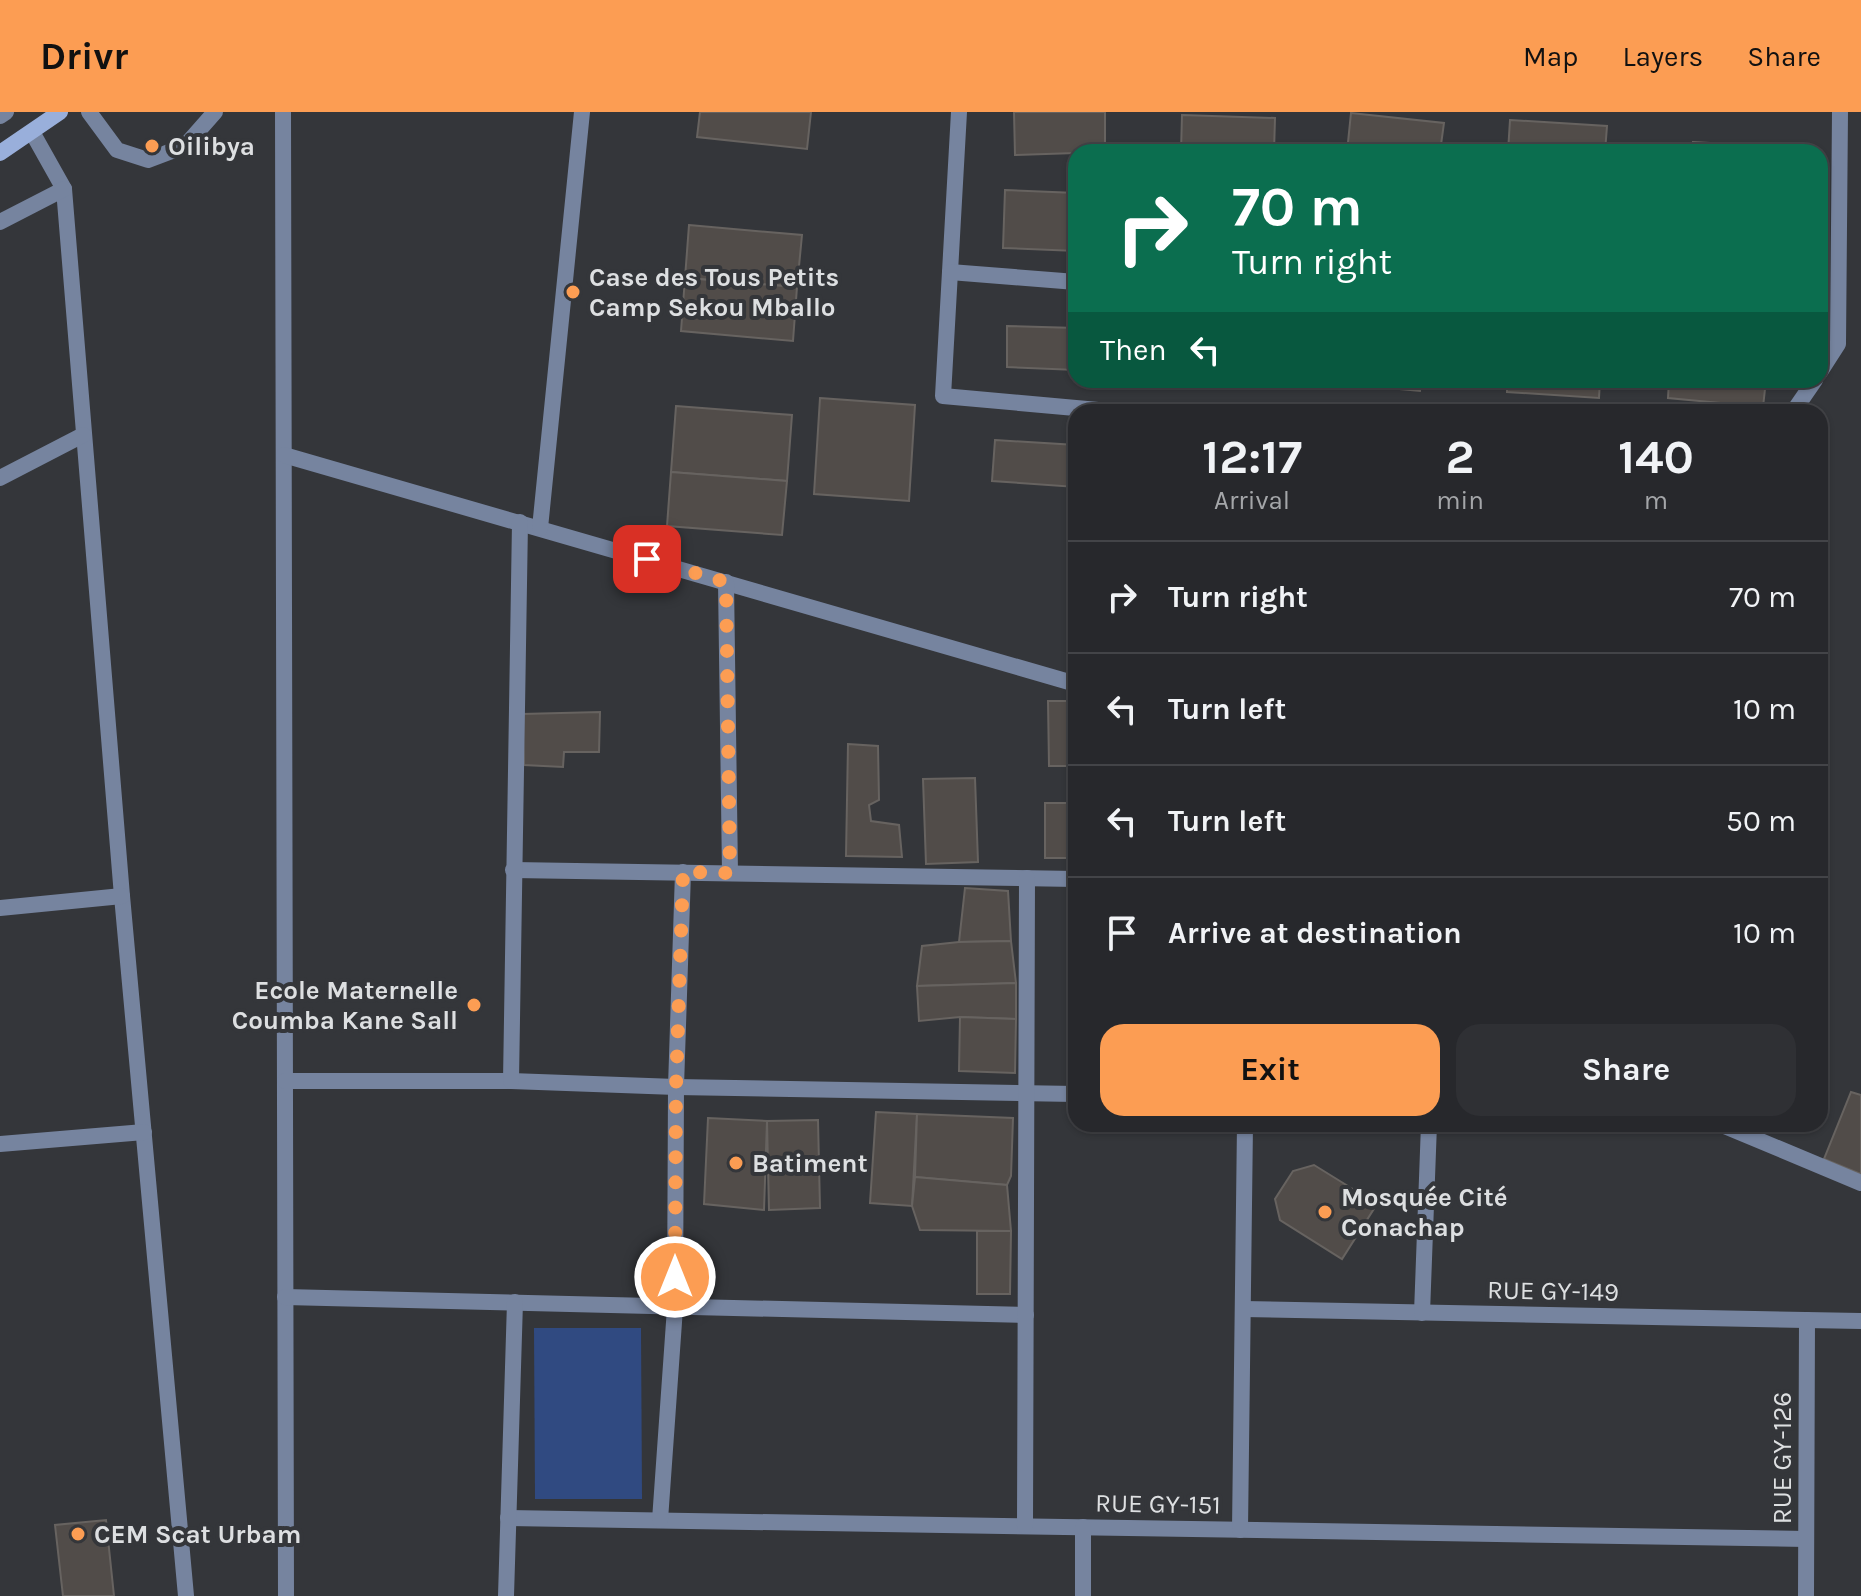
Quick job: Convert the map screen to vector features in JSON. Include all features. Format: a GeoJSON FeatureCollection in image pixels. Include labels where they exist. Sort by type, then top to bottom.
{"type":"FeatureCollection","features":[{"type":"Feature","properties":{"kind":"main road"},"geometry":{"type":"LineString","coordinates":[[0,153],[60,112]]}},
{"type":"Feature","properties":{"kind":"street"},"geometry":{"type":"LineString","coordinates":[[0,116],[6,112]]}},
{"type":"Feature","properties":{"kind":"street"},"geometry":{"type":"LineString","coordinates":[[89,112],[117,150],[148,160],[185,146],[215,112]]}},
{"type":"Feature","properties":{"kind":"street"},"geometry":{"type":"LineString","coordinates":[[283,112],[286,1596]]}},
{"type":"Feature","properties":{"kind":"street"},"geometry":{"type":"LineString","coordinates":[[540,528],[582,112]]}},
{"type":"Feature","properties":{"kind":"street"},"geometry":{"type":"LineString","coordinates":[[959,112],[943,396],[1068,407]]}},
{"type":"Feature","properties":{"kind":"street"},"geometry":{"type":"LineString","coordinates":[[1828,360],[1838,344],[1840,112]]}},
{"type":"Feature","properties":{"kind":"street"},"geometry":{"type":"LineString","coordinates":[[32,132],[64,189],[122,896],[186,1596]]}},
{"type":"Feature","properties":{"kind":"street"},"geometry":{"type":"LineString","coordinates":[[0,222],[64,189]]}},
{"type":"Feature","properties":{"kind":"street"},"geometry":{"type":"LineString","coordinates":[[950,272],[1068,281]]}},
{"type":"Feature","properties":{"kind":"street"},"geometry":{"type":"LineString","coordinates":[[1828,343],[1838,344]]}},
{"type":"Feature","properties":{"kind":"street"},"geometry":{"type":"LineString","coordinates":[[0,478],[83,435]]}},
{"type":"Feature","properties":{"kind":"street"},"geometry":{"type":"LineString","coordinates":[[284,455],[1068,682]]}},
{"type":"Feature","properties":{"kind":"street"},"geometry":{"type":"LineString","coordinates":[[511,1081],[520,522]]}},
{"type":"Feature","properties":{"kind":"street"},"geometry":{"type":"LineString","coordinates":[[726,582],[730,873]]}},
{"type":"Feature","properties":{"kind":"street"},"geometry":{"type":"LineString","coordinates":[[513,870],[1068,879]]}},
{"type":"Feature","properties":{"kind":"street"},"geometry":{"type":"LineString","coordinates":[[660,1520],[675,1308],[676,1087],[683,872]]}},
{"type":"Feature","properties":{"kind":"street"},"geometry":{"type":"LineString","coordinates":[[1025,1526],[1027,878]]}},
{"type":"Feature","properties":{"kind":"street"},"geometry":{"type":"LineString","coordinates":[[0,908],[122,896]]}},
{"type":"Feature","properties":{"kind":"street"},"geometry":{"type":"LineString","coordinates":[[285,1081],[511,1081],[1068,1094]]}},
{"type":"Feature","properties":{"kind":"street"},"geometry":{"type":"LineString","coordinates":[[0,1144],[144,1132]]}},
{"type":"Feature","properties":{"kind":"street"},"geometry":{"type":"LineString","coordinates":[[1240,1530],[1245,1132]]}},
{"type":"Feature","properties":{"kind":"street"},"geometry":{"type":"LineString","coordinates":[[1422,1313],[1429,1132]]}},
{"type":"Feature","properties":{"kind":"street"},"geometry":{"type":"LineString","coordinates":[[1739,1132],[1861,1183]]}},
{"type":"Feature","properties":{"kind":"street"},"geometry":{"type":"LineString","coordinates":[[285,1297],[1026,1315]]}},
{"type":"Feature","properties":{"kind":"street"},"geometry":{"type":"LineString","coordinates":[[506,1596],[515,1302]]}},
{"type":"Feature","properties":{"kind":"street","name":"RUE GY-149"},"geometry":{"type":"LineString","coordinates":[[1243,1309],[1861,1321]]}},
{"type":"Feature","properties":{"kind":"street","name":"RUE GY-126"},"geometry":{"type":"LineString","coordinates":[[1806,1596],[1807,1320]]}},
{"type":"Feature","properties":{"kind":"street","name":"RUE GY-151"},"geometry":{"type":"LineString","coordinates":[[508,1518],[1806,1539]]}},
{"type":"Feature","properties":{"kind":"street"},"geometry":{"type":"LineString","coordinates":[[1083,1527],[1083,1596]]}},
{"type":"Feature","properties":{"kind":"shaded area"},"geometry":{"type":"Polygon","coordinates":[[[534,1328],[641,1328],[642,1499],[535,1499],[534,1328]]]}},
{"type":"Feature","properties":{"kind":"building"},"geometry":{"type":"Polygon","coordinates":[[[700,112],[811,112],[807,149],[697,137],[700,112]]]}},
{"type":"Feature","properties":{"kind":"building"},"geometry":{"type":"Polygon","coordinates":[[[1014,112],[1105,112],[1105,144],[1068,144],[1068,153],[1015,155],[1014,112]]]}},
{"type":"Feature","properties":{"kind":"building"},"geometry":{"type":"Polygon","coordinates":[[[1351,113],[1444,123],[1441,144],[1348,144],[1351,113]]]}},
{"type":"Feature","properties":{"kind":"building"},"geometry":{"type":"Polygon","coordinates":[[[1182,115],[1275,118],[1274,144],[1181,144],[1182,115]]]}},
{"type":"Feature","properties":{"kind":"building"},"geometry":{"type":"Polygon","coordinates":[[[1510,120],[1607,126],[1606,144],[1508,144],[1510,120]]]}},
{"type":"Feature","properties":{"kind":"building"},"geometry":{"type":"Polygon","coordinates":[[[1005,190],[1068,193],[1068,251],[1003,248],[1005,190]]]}},
{"type":"Feature","properties":{"kind":"building"},"geometry":{"type":"Polygon","coordinates":[[[689,225],[802,235],[797,287],[685,278],[689,225]]]}},
{"type":"Feature","properties":{"kind":"building"},"geometry":{"type":"Polygon","coordinates":[[[685,278],[797,287],[793,341],[681,331],[685,278]]]}},
{"type":"Feature","properties":{"kind":"building"},"geometry":{"type":"Polygon","coordinates":[[[1007,326],[1068,328],[1068,370],[1007,367],[1007,326]]]}},
{"type":"Feature","properties":{"kind":"building"},"geometry":{"type":"Polygon","coordinates":[[[1388,388],[1420,388],[1420,391],[1388,388]]]}},
{"type":"Feature","properties":{"kind":"building"},"geometry":{"type":"Polygon","coordinates":[[[1507,388],[1600,388],[1599,398],[1507,392],[1507,388]]]}},
{"type":"Feature","properties":{"kind":"building"},"geometry":{"type":"Polygon","coordinates":[[[1669,388],[1765,388],[1763,404],[1668,398],[1669,388]]]}},
{"type":"Feature","properties":{"kind":"building"},"geometry":{"type":"Polygon","coordinates":[[[820,398],[915,405],[909,501],[814,494],[820,398]]]}},
{"type":"Feature","properties":{"kind":"building"},"geometry":{"type":"Polygon","coordinates":[[[676,406],[792,415],[787,481],[671,472],[676,406]]]}},
{"type":"Feature","properties":{"kind":"building"},"geometry":{"type":"Polygon","coordinates":[[[995,440],[1068,445],[1068,486],[992,481],[995,440]]]}},
{"type":"Feature","properties":{"kind":"building"},"geometry":{"type":"Polygon","coordinates":[[[671,472],[787,481],[782,535],[667,526],[671,472]]]}},
{"type":"Feature","properties":{"kind":"building"},"geometry":{"type":"Polygon","coordinates":[[[1048,701],[1068,701],[1068,766],[1049,766],[1048,701]]]}},
{"type":"Feature","properties":{"kind":"building"},"geometry":{"type":"Polygon","coordinates":[[[600,712],[599,752],[564,752],[563,767],[524,765],[522,714],[600,712]]]}},
{"type":"Feature","properties":{"kind":"building"},"geometry":{"type":"Polygon","coordinates":[[[848,744],[878,746],[879,800],[869,805],[871,821],[899,825],[902,857],[846,856],[848,744]]]}},
{"type":"Feature","properties":{"kind":"building"},"geometry":{"type":"Polygon","coordinates":[[[975,778],[978,862],[926,864],[923,779],[975,778]]]}},
{"type":"Feature","properties":{"kind":"building"},"geometry":{"type":"Polygon","coordinates":[[[1045,803],[1068,803],[1068,858],[1045,858],[1045,803]]]}},
{"type":"Feature","properties":{"kind":"building"},"geometry":{"type":"Polygon","coordinates":[[[965,888],[1008,891],[1011,941],[959,942],[965,888]]]}},
{"type":"Feature","properties":{"kind":"building"},"geometry":{"type":"Polygon","coordinates":[[[1011,941],[1016,983],[917,986],[922,946],[1011,941]]]}},
{"type":"Feature","properties":{"kind":"building"},"geometry":{"type":"Polygon","coordinates":[[[1016,983],[1016,1019],[960,1017],[919,1021],[917,986],[1016,983]]]}},
{"type":"Feature","properties":{"kind":"building"},"geometry":{"type":"Polygon","coordinates":[[[960,1017],[1016,1019],[1015,1073],[959,1071],[960,1017]]]}},
{"type":"Feature","properties":{"kind":"building"},"geometry":{"type":"Polygon","coordinates":[[[1851,1092],[1861,1095],[1861,1174],[1824,1159],[1851,1092]]]}},
{"type":"Feature","properties":{"kind":"building"},"geometry":{"type":"Polygon","coordinates":[[[876,1112],[917,1114],[912,1206],[870,1203],[876,1112]]]}},
{"type":"Feature","properties":{"kind":"building"},"geometry":{"type":"Polygon","coordinates":[[[917,1114],[1013,1118],[1011,1176],[1007,1185],[915,1177],[917,1114]]]}},
{"type":"Feature","properties":{"kind":"building","name":"Batiment"},"geometry":{"type":"Polygon","coordinates":[[[708,1118],[767,1121],[764,1210],[704,1204],[708,1118]]]}},
{"type":"Feature","properties":{"kind":"building"},"geometry":{"type":"Polygon","coordinates":[[[818,1120],[820,1208],[769,1210],[767,1121],[818,1120]]]}},
{"type":"Feature","properties":{"kind":"building","name":"Mosquée Cité Conachap"},"geometry":{"type":"Polygon","coordinates":[[[1314,1165],[1377,1204],[1342,1259],[1280,1220],[1275,1199],[1293,1171],[1314,1165]]]}},
{"type":"Feature","properties":{"kind":"building"},"geometry":{"type":"Polygon","coordinates":[[[915,1177],[1007,1185],[1011,1231],[920,1230],[912,1206],[915,1177]]]}},
{"type":"Feature","properties":{"kind":"building"},"geometry":{"type":"Polygon","coordinates":[[[977,1231],[1011,1231],[1010,1294],[977,1294],[977,1231]]]}},
{"type":"Feature","properties":{"kind":"building"},"geometry":{"type":"Polygon","coordinates":[[[106,1520],[114,1596],[63,1596],[55,1525],[106,1520]]]}},
{"type":"Feature","properties":{"kind":"place","name":"Oilibya"},"geometry":{"type":"Point","coordinates":[152,146]}},
{"type":"Feature","properties":{"kind":"place","name":"Case des Tous Petits Camp Sekou Mballo"},"geometry":{"type":"Point","coordinates":[573,292]}},
{"type":"Feature","properties":{"kind":"place","name":"Ecole Maternelle Coumba Kane Sall"},"geometry":{"type":"Point","coordinates":[474,1005]}},
{"type":"Feature","properties":{"kind":"place","name":"Batiment"},"geometry":{"type":"Point","coordinates":[736,1163]}},
{"type":"Feature","properties":{"kind":"place","name":"Mosquée Cité Conachap"},"geometry":{"type":"Point","coordinates":[1325,1212]}},
{"type":"Feature","properties":{"kind":"place","name":"CEM Scat Urbam"},"geometry":{"type":"Point","coordinates":[78,1534]}},
{"type":"Feature","properties":{"kind":"route"},"geometry":{"type":"LineString","coordinates":[[647,559],[726,582],[730,873],[683,872],[676,1087],[675,1277]]}}]}
